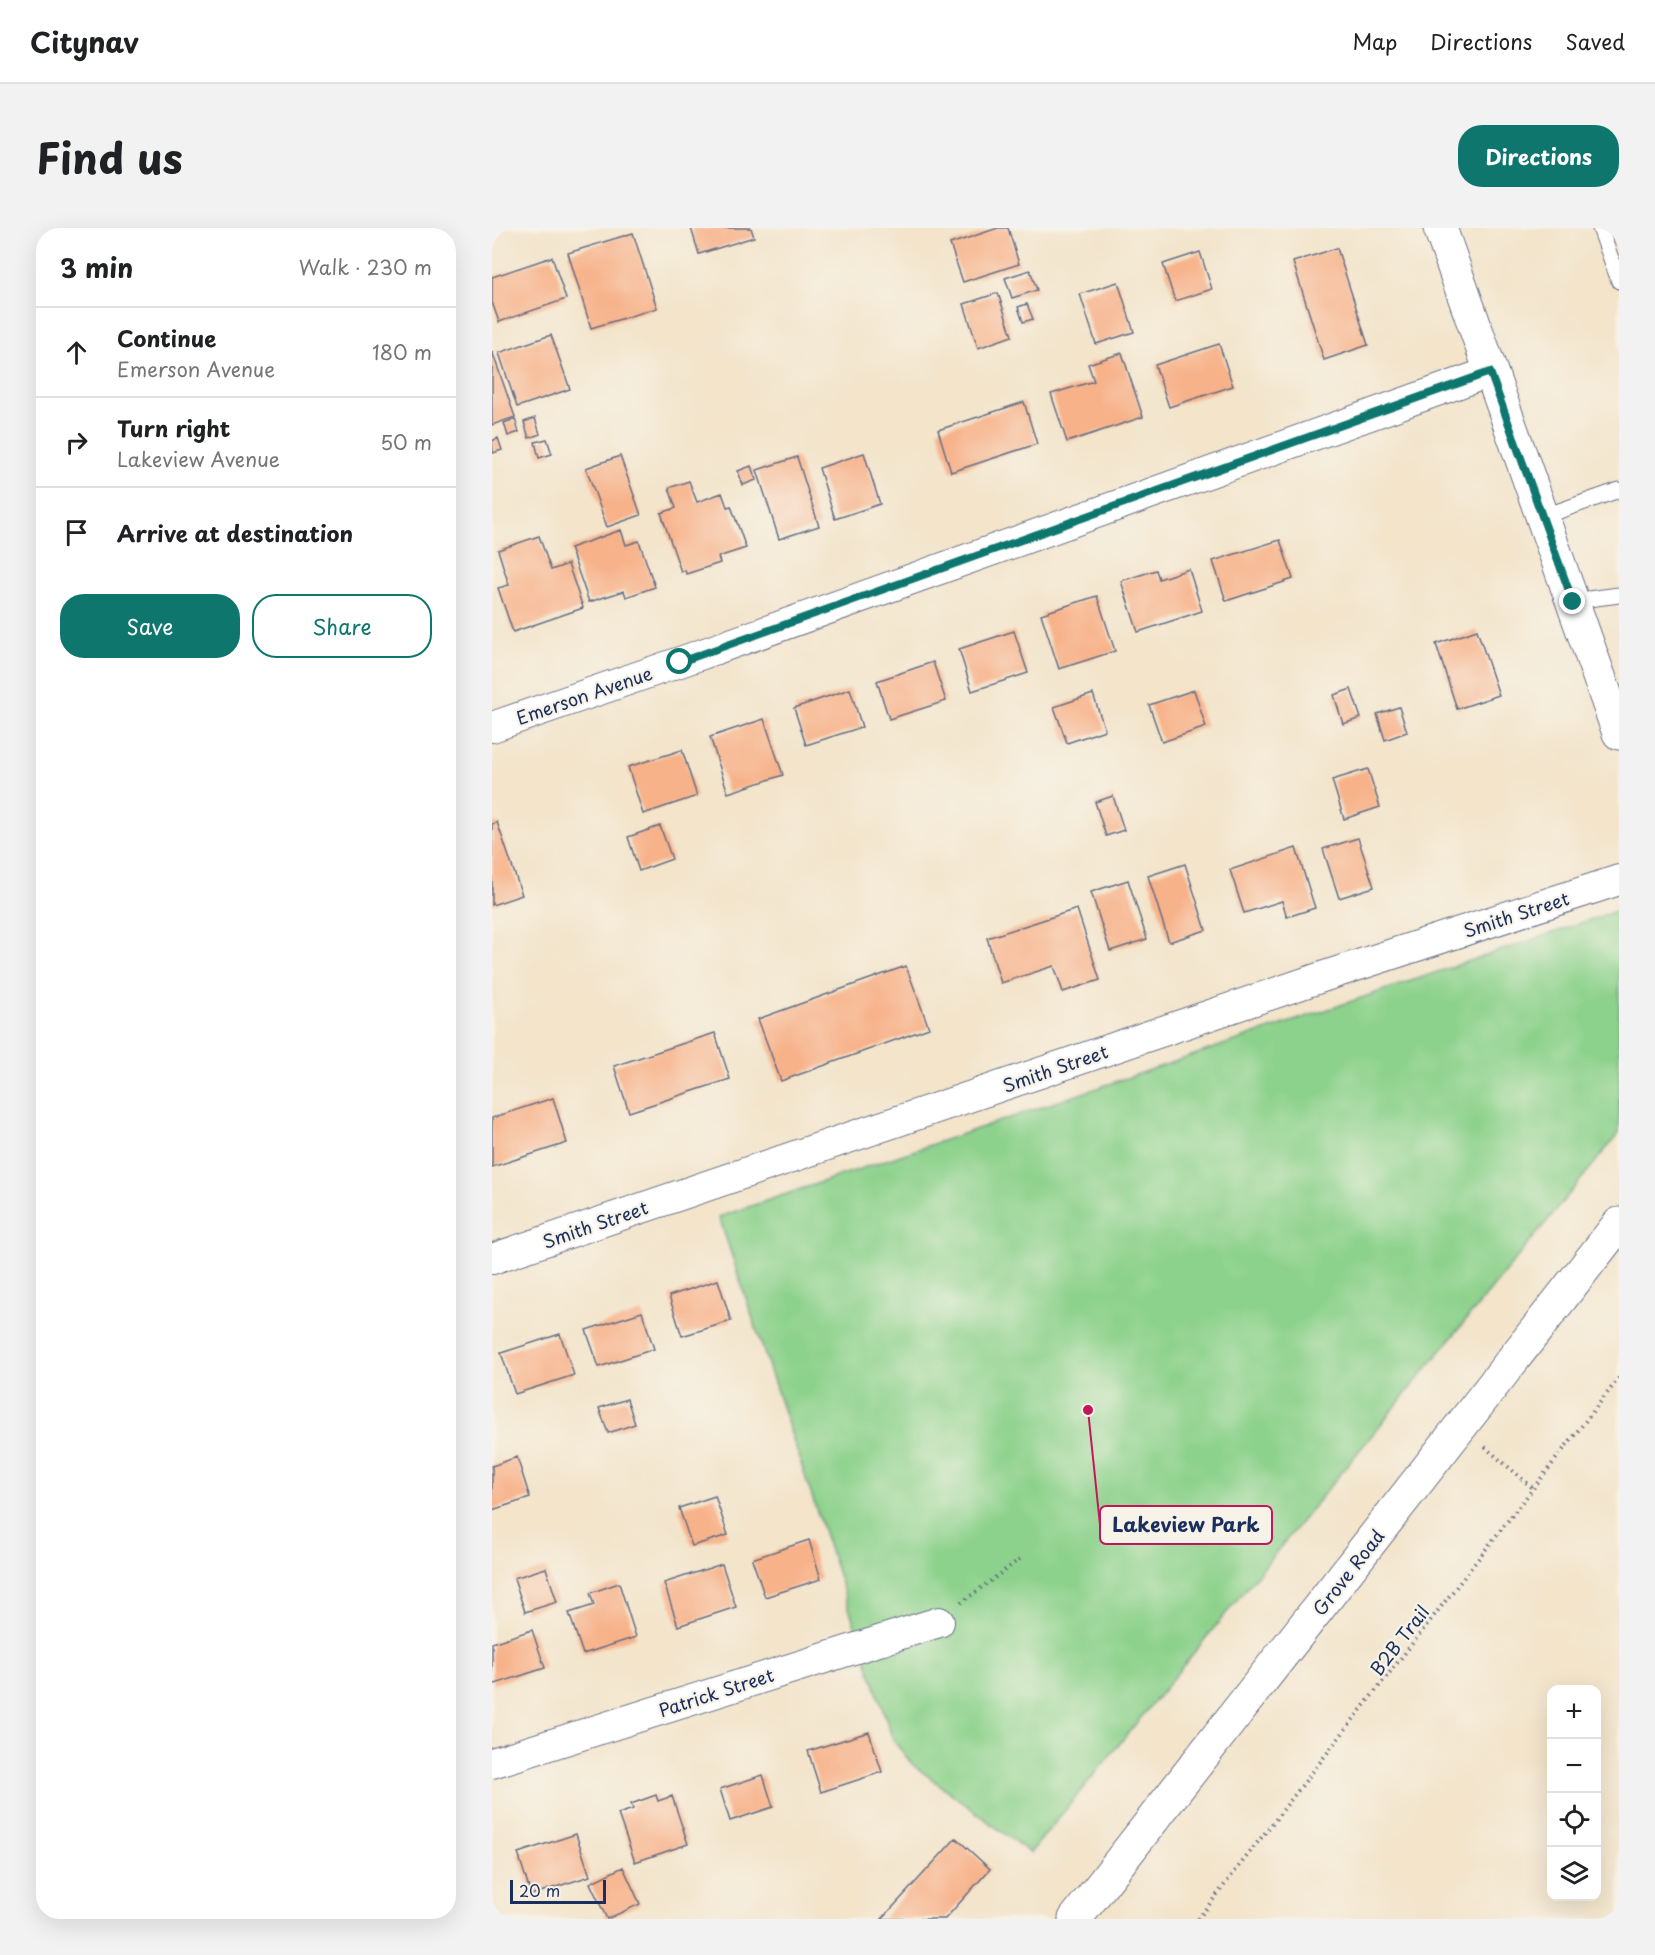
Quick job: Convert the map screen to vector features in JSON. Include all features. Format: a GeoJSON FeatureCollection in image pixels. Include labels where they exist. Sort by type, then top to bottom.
{"type":"FeatureCollection","features":[{"type":"Feature","properties":{"kind":"main road"},"geometry":{"type":"LineString","coordinates":[[1440,228],[1619,733]]}},
{"type":"Feature","properties":{"kind":"main road","name":"Grove Road"},"geometry":{"type":"LineString","coordinates":[[1075,1919],[1619,1224]]}},
{"type":"Feature","properties":{"kind":"street","name":"Emerson Avenue"},"geometry":{"type":"LineString","coordinates":[[492,727],[703,654],[1490,372]]}},
{"type":"Feature","properties":{"kind":"street","name":"Smith Street"},"geometry":{"type":"LineString","coordinates":[[492,1259],[1311,981],[1619,880]]}},
{"type":"Feature","properties":{"kind":"street","name":"Patrick Street"},"geometry":{"type":"LineString","coordinates":[[492,1763],[939,1622]]}},
{"type":"Feature","properties":{"kind":"lane"},"geometry":{"type":"LineString","coordinates":[[1599,228],[1619,281]]}},
{"type":"Feature","properties":{"kind":"lane"},"geometry":{"type":"LineString","coordinates":[[1542,517],[1619,490]]}},
{"type":"Feature","properties":{"kind":"lane"},"geometry":{"type":"LineString","coordinates":[[1573,602],[1619,595]]}},
{"type":"Feature","properties":{"kind":"path","name":"B2B Trail"},"geometry":{"type":"LineString","coordinates":[[1198,1919],[1619,1377]]}},
{"type":"Feature","properties":{"kind":"path"},"geometry":{"type":"LineString","coordinates":[[1500,1459],[1534,1489]]}},
{"type":"Feature","properties":{"kind":"path"},"geometry":{"type":"LineString","coordinates":[[939,1622],[984,1584],[1021,1558]]}},
{"type":"Feature","properties":{"kind":"green space"},"geometry":{"type":"Polygon","coordinates":[[[1619,910],[1619,1133],[1030,1853],[912,1764],[893,1740],[719,1217],[1619,910]]]}},
{"type":"Feature","properties":{"kind":"building"},"geometry":{"type":"Polygon","coordinates":[[[691,228],[751,228],[754,237],[699,254],[691,228]]]}},
{"type":"Feature","properties":{"kind":"building"},"geometry":{"type":"Polygon","coordinates":[[[998,228],[1008,228],[1019,264],[963,282],[950,244],[998,228]]]}},
{"type":"Feature","properties":{"kind":"building"},"geometry":{"type":"Polygon","coordinates":[[[633,233],[657,308],[591,328],[568,253],[633,233]]]}},
{"type":"Feature","properties":{"kind":"building"},"geometry":{"type":"Polygon","coordinates":[[[1337,248],[1368,345],[1324,360],[1293,262],[1337,248]]]}},
{"type":"Feature","properties":{"kind":"building"},"geometry":{"type":"Polygon","coordinates":[[[1200,252],[1212,289],[1175,301],[1163,264],[1200,252]]]}},
{"type":"Feature","properties":{"kind":"building"},"geometry":{"type":"Polygon","coordinates":[[[552,257],[566,299],[499,322],[492,302],[492,277],[552,257]]]}},
{"type":"Feature","properties":{"kind":"building"},"geometry":{"type":"Polygon","coordinates":[[[1030,270],[1037,290],[1012,298],[1005,278],[1030,270]]]}},
{"type":"Feature","properties":{"kind":"building"},"geometry":{"type":"Polygon","coordinates":[[[1118,282],[1134,332],[1096,344],[1080,294],[1118,282]]]}},
{"type":"Feature","properties":{"kind":"building"},"geometry":{"type":"Polygon","coordinates":[[[998,293],[1012,336],[978,348],[964,304],[998,293]]]}},
{"type":"Feature","properties":{"kind":"building"},"geometry":{"type":"Polygon","coordinates":[[[1027,304],[1033,319],[1023,322],[1018,307],[1027,304]]]}},
{"type":"Feature","properties":{"kind":"building"},"geometry":{"type":"Polygon","coordinates":[[[551,335],[570,389],[517,407],[499,353],[551,335]]]}},
{"type":"Feature","properties":{"kind":"building"},"geometry":{"type":"Polygon","coordinates":[[[1219,344],[1233,386],[1169,407],[1155,365],[1219,344]]]}},
{"type":"Feature","properties":{"kind":"building"},"geometry":{"type":"Polygon","coordinates":[[[492,351],[515,417],[492,425],[492,351]]]}},
{"type":"Feature","properties":{"kind":"building"},"geometry":{"type":"Polygon","coordinates":[[[1122,353],[1143,417],[1067,442],[1051,394],[1094,381],[1088,364],[1122,353]]]}},
{"type":"Feature","properties":{"kind":"building"},"geometry":{"type":"Polygon","coordinates":[[[1024,402],[1037,444],[951,472],[938,430],[1024,402]]]}},
{"type":"Feature","properties":{"kind":"building"},"geometry":{"type":"Polygon","coordinates":[[[535,418],[540,434],[529,438],[524,422],[535,418]]]}},
{"type":"Feature","properties":{"kind":"building"},"geometry":{"type":"Polygon","coordinates":[[[515,419],[519,432],[508,436],[504,423],[515,419]]]}},
{"type":"Feature","properties":{"kind":"building"},"geometry":{"type":"Polygon","coordinates":[[[498,438],[502,450],[493,453],[492,441],[498,438]]]}},
{"type":"Feature","properties":{"kind":"building"},"geometry":{"type":"Polygon","coordinates":[[[547,439],[552,454],[539,458],[535,442],[547,439]]]}},
{"type":"Feature","properties":{"kind":"building"},"geometry":{"type":"Polygon","coordinates":[[[864,453],[880,504],[835,519],[819,468],[864,453]]]}},
{"type":"Feature","properties":{"kind":"building"},"geometry":{"type":"Polygon","coordinates":[[[620,456],[641,515],[607,527],[586,468],[620,456]]]}},
{"type":"Feature","properties":{"kind":"building"},"geometry":{"type":"Polygon","coordinates":[[[797,457],[819,526],[779,539],[757,470],[797,457]]]}},
{"type":"Feature","properties":{"kind":"building"},"geometry":{"type":"Polygon","coordinates":[[[751,466],[756,480],[743,485],[738,471],[751,466]]]}},
{"type":"Feature","properties":{"kind":"building"},"geometry":{"type":"Polygon","coordinates":[[[689,481],[697,502],[722,493],[727,507],[731,506],[746,548],[718,557],[720,563],[686,574],[685,570],[681,572],[661,513],[676,508],[669,488],[689,481]]]}},
{"type":"Feature","properties":{"kind":"building"},"geometry":{"type":"Polygon","coordinates":[[[621,530],[626,545],[639,541],[655,587],[626,597],[624,591],[589,602],[570,548],[621,530]]]}},
{"type":"Feature","properties":{"kind":"building"},"geometry":{"type":"Polygon","coordinates":[[[539,536],[551,570],[568,564],[583,608],[513,632],[498,588],[509,585],[498,550],[539,536]]]}},
{"type":"Feature","properties":{"kind":"building"},"geometry":{"type":"Polygon","coordinates":[[[1280,540],[1293,579],[1226,601],[1213,561],[1280,540]]]}},
{"type":"Feature","properties":{"kind":"building"},"geometry":{"type":"Polygon","coordinates":[[[1189,569],[1202,611],[1138,632],[1121,581],[1156,570],[1159,579],[1189,569]]]}},
{"type":"Feature","properties":{"kind":"building"},"geometry":{"type":"Polygon","coordinates":[[[1097,596],[1115,651],[1059,669],[1041,614],[1097,596]]]}},
{"type":"Feature","properties":{"kind":"building"},"geometry":{"type":"Polygon","coordinates":[[[1477,630],[1499,695],[1457,709],[1436,644],[1477,630]]]}},
{"type":"Feature","properties":{"kind":"building"},"geometry":{"type":"Polygon","coordinates":[[[1014,631],[1028,673],[972,691],[959,649],[1014,631]]]}},
{"type":"Feature","properties":{"kind":"building"},"geometry":{"type":"Polygon","coordinates":[[[933,662],[946,701],[889,719],[877,681],[933,662]]]}},
{"type":"Feature","properties":{"kind":"building"},"geometry":{"type":"Polygon","coordinates":[[[850,689],[862,727],[806,745],[794,708],[850,689]]]}},
{"type":"Feature","properties":{"kind":"building"},"geometry":{"type":"Polygon","coordinates":[[[1351,689],[1361,718],[1343,724],[1334,695],[1351,689]]]}},
{"type":"Feature","properties":{"kind":"building"},"geometry":{"type":"Polygon","coordinates":[[[1194,690],[1206,727],[1162,742],[1149,705],[1194,690]]]}},
{"type":"Feature","properties":{"kind":"building"},"geometry":{"type":"Polygon","coordinates":[[[1093,694],[1105,730],[1067,743],[1054,707],[1093,694]]]}},
{"type":"Feature","properties":{"kind":"building"},"geometry":{"type":"Polygon","coordinates":[[[1399,707],[1407,732],[1385,740],[1377,714],[1399,707]]]}},
{"type":"Feature","properties":{"kind":"building"},"geometry":{"type":"Polygon","coordinates":[[[764,719],[783,775],[728,793],[710,737],[764,719]]]}},
{"type":"Feature","properties":{"kind":"building"},"geometry":{"type":"Polygon","coordinates":[[[682,750],[697,796],[643,814],[628,767],[682,750]]]}},
{"type":"Feature","properties":{"kind":"building"},"geometry":{"type":"Polygon","coordinates":[[[1368,769],[1380,807],[1344,819],[1332,780],[1368,769]]]}},
{"type":"Feature","properties":{"kind":"building"},"geometry":{"type":"Polygon","coordinates":[[[1113,796],[1124,830],[1106,836],[1095,802],[1113,796]]]}},
{"type":"Feature","properties":{"kind":"building"},"geometry":{"type":"Polygon","coordinates":[[[497,822],[522,895],[492,905],[492,824],[497,822]]]}},
{"type":"Feature","properties":{"kind":"building"},"geometry":{"type":"Polygon","coordinates":[[[660,826],[672,859],[639,871],[628,837],[660,826]]]}},
{"type":"Feature","properties":{"kind":"building"},"geometry":{"type":"Polygon","coordinates":[[[1358,838],[1374,887],[1339,898],[1323,849],[1358,838]]]}},
{"type":"Feature","properties":{"kind":"building"},"geometry":{"type":"Polygon","coordinates":[[[1296,848],[1315,908],[1287,917],[1282,901],[1244,913],[1230,870],[1296,848]]]}},
{"type":"Feature","properties":{"kind":"building"},"geometry":{"type":"Polygon","coordinates":[[[1185,864],[1206,930],[1169,942],[1148,876],[1185,864]]]}},
{"type":"Feature","properties":{"kind":"building"},"geometry":{"type":"Polygon","coordinates":[[[1128,880],[1147,939],[1110,951],[1091,892],[1128,880]]]}},
{"type":"Feature","properties":{"kind":"building"},"geometry":{"type":"Polygon","coordinates":[[[1077,909],[1100,980],[1063,992],[1054,966],[1001,983],[987,938],[1077,909]]]}},
{"type":"Feature","properties":{"kind":"building"},"geometry":{"type":"Polygon","coordinates":[[[906,966],[929,1028],[781,1081],[758,1019],[906,966]]]}},
{"type":"Feature","properties":{"kind":"building"},"geometry":{"type":"Polygon","coordinates":[[[715,1033],[730,1079],[629,1112],[614,1066],[715,1033]]]}},
{"type":"Feature","properties":{"kind":"building"},"geometry":{"type":"Polygon","coordinates":[[[553,1098],[567,1143],[492,1167],[492,1118],[553,1098]]]}},
{"type":"Feature","properties":{"kind":"building"},"geometry":{"type":"Polygon","coordinates":[[[718,1280],[731,1321],[682,1336],[669,1296],[718,1280]]]}},
{"type":"Feature","properties":{"kind":"building"},"geometry":{"type":"Polygon","coordinates":[[[642,1312],[654,1349],[599,1367],[586,1330],[642,1312]]]}},
{"type":"Feature","properties":{"kind":"building"},"geometry":{"type":"Polygon","coordinates":[[[560,1334],[574,1375],[515,1394],[501,1353],[560,1334]]]}},
{"type":"Feature","properties":{"kind":"building"},"geometry":{"type":"Polygon","coordinates":[[[627,1399],[635,1424],[608,1433],[599,1408],[627,1399]]]}},
{"type":"Feature","properties":{"kind":"building"},"geometry":{"type":"Polygon","coordinates":[[[517,1457],[530,1498],[492,1510],[492,1466],[517,1457]]]}},
{"type":"Feature","properties":{"kind":"building"},"geometry":{"type":"Polygon","coordinates":[[[715,1496],[728,1535],[692,1546],[679,1508],[715,1496]]]}},
{"type":"Feature","properties":{"kind":"building"},"geometry":{"type":"Polygon","coordinates":[[[809,1540],[821,1579],[765,1597],[752,1559],[809,1540]]]}},
{"type":"Feature","properties":{"kind":"building"},"geometry":{"type":"Polygon","coordinates":[[[722,1564],[736,1607],[678,1626],[664,1583],[722,1564]]]}},
{"type":"Feature","properties":{"kind":"building"},"geometry":{"type":"Polygon","coordinates":[[[546,1568],[557,1602],[525,1612],[514,1578],[546,1568]]]}},
{"type":"Feature","properties":{"kind":"building"},"geometry":{"type":"Polygon","coordinates":[[[619,1583],[636,1637],[583,1654],[569,1613],[594,1605],[590,1593],[619,1583]]]}},
{"type":"Feature","properties":{"kind":"building"},"geometry":{"type":"Polygon","coordinates":[[[532,1630],[545,1668],[492,1685],[492,1643],[532,1630]]]}},
{"type":"Feature","properties":{"kind":"building"},"geometry":{"type":"Polygon","coordinates":[[[869,1732],[882,1772],[821,1792],[808,1751],[869,1732]]]}},
{"type":"Feature","properties":{"kind":"building"},"geometry":{"type":"Polygon","coordinates":[[[763,1775],[773,1807],[730,1821],[720,1789],[763,1775]]]}},
{"type":"Feature","properties":{"kind":"building"},"geometry":{"type":"Polygon","coordinates":[[[656,1795],[658,1801],[672,1796],[688,1844],[635,1862],[618,1814],[633,1809],[631,1804],[656,1795]]]}},
{"type":"Feature","properties":{"kind":"building"},"geometry":{"type":"Polygon","coordinates":[[[576,1834],[590,1876],[531,1895],[518,1853],[576,1834]]]}},
{"type":"Feature","properties":{"kind":"building"},"geometry":{"type":"Polygon","coordinates":[[[956,1838],[990,1869],[945,1919],[882,1919],[956,1838]]]}},
{"type":"Feature","properties":{"kind":"building"},"geometry":{"type":"Polygon","coordinates":[[[623,1867],[640,1904],[607,1919],[590,1883],[623,1867]]]}},
{"type":"Feature","properties":{"kind":"place","name":"Lakeview Park"},"geometry":{"type":"Point","coordinates":[1088,1410]}},
{"type":"Feature","properties":{"kind":"route"},"geometry":{"type":"LineString","coordinates":[[680,662],[1490,372],[1573,602]]}}]}
